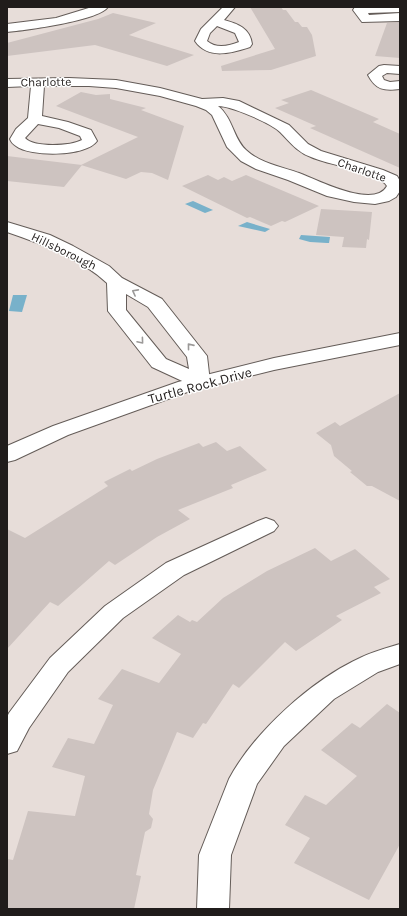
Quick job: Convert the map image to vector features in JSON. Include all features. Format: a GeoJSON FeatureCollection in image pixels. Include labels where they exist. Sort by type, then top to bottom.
{"type":"FeatureCollection","features":[{"type":"Feature","properties":{"kind":"street"},"geometry":{"type":"LineString","coordinates":[[7,28],[50,23],[102,7]]}},
{"type":"Feature","properties":{"kind":"street"},"geometry":{"type":"LineString","coordinates":[[215,22],[227,11],[229,7]]}},
{"type":"Feature","properties":{"kind":"street"},"geometry":{"type":"LineString","coordinates":[[400,8],[359,10],[366,19],[400,17]]}},
{"type":"Feature","properties":{"kind":"street"},"geometry":{"type":"LineString","coordinates":[[400,70],[384,69],[375,75],[379,83],[389,86],[400,85]]}},
{"type":"Feature","properties":{"kind":"street"},"geometry":{"type":"LineString","coordinates":[[35,118],[38,82]]}},
{"type":"Feature","properties":{"kind":"street","name":"Charlotte"},"geometry":{"type":"LineString","coordinates":[[7,83],[90,82],[140,88],[203,103],[223,102],[234,104],[284,128],[292,138],[303,147],[316,154],[378,173],[391,179],[395,186],[390,194],[378,198],[354,198],[336,194],[317,187],[302,179],[254,162],[241,154],[232,144],[223,118],[203,103]]}},
{"type":"Feature","properties":{"kind":"street","name":"Hillsborough"},"geometry":{"type":"LineString","coordinates":[[7,227],[44,239],[67,250],[104,270],[116,282],[155,303],[197,356],[200,382]]}},
{"type":"Feature","properties":{"kind":"street"},"geometry":{"type":"LineString","coordinates":[[116,282],[116,311],[159,363],[200,382]]}},
{"type":"Feature","properties":{"kind":"street","name":"Turtle Rock Drive"},"geometry":{"type":"LineString","coordinates":[[7,455],[22,447],[92,419],[149,398],[200,382],[400,339]]}},
{"type":"Feature","properties":{"kind":"street"},"geometry":{"type":"LineString","coordinates":[[7,743],[19,721],[59,665],[114,612],[176,569],[266,526]]}},
{"type":"Feature","properties":{"kind":"street"},"geometry":{"type":"LineString","coordinates":[[213,909],[214,854],[244,779],[274,738],[324,692],[369,665],[400,654]]}},
{"type":"Feature","properties":{"kind":"water"},"geometry":{"type":"Polygon","coordinates":[[[193,201],[213,210],[205,213],[185,204],[193,201]]]}},
{"type":"Feature","properties":{"kind":"water"},"geometry":{"type":"Polygon","coordinates":[[[247,222],[270,229],[265,232],[238,226],[247,222]]]}},
{"type":"Feature","properties":{"kind":"water"},"geometry":{"type":"Polygon","coordinates":[[[301,235],[330,237],[329,243],[310,242],[299,239],[301,235]]]}},
{"type":"Feature","properties":{"kind":"water"},"geometry":{"type":"Polygon","coordinates":[[[13,295],[27,295],[22,312],[9,311],[13,295]]]}},
{"type":"Feature","properties":{"kind":"building"},"geometry":{"type":"Polygon","coordinates":[[[250,7],[281,7],[283,10],[286,10],[295,22],[298,22],[302,27],[307,27],[312,35],[316,56],[271,70],[222,71],[221,66],[275,49],[250,7]]]}},
{"type":"Feature","properties":{"kind":"building"},"geometry":{"type":"Polygon","coordinates":[[[113,13],[156,23],[129,35],[194,55],[167,66],[95,45],[7,56],[7,43],[98,19],[113,13]]]}},
{"type":"Feature","properties":{"kind":"building"},"geometry":{"type":"Polygon","coordinates":[[[400,22],[400,58],[375,56],[387,23],[400,22]]]}},
{"type":"Feature","properties":{"kind":"building"},"geometry":{"type":"Polygon","coordinates":[[[311,90],[379,119],[373,122],[400,134],[400,168],[310,128],[316,126],[275,108],[289,103],[281,100],[311,90]]]}},
{"type":"Feature","properties":{"kind":"building"},"geometry":{"type":"Polygon","coordinates":[[[81,92],[96,95],[110,94],[110,99],[146,108],[141,110],[184,126],[168,180],[152,173],[141,172],[126,179],[81,165],[138,137],[56,106],[81,92]]]}},
{"type":"Feature","properties":{"kind":"building"},"geometry":{"type":"Polygon","coordinates":[[[7,156],[82,165],[64,187],[7,181],[7,156]]]}},
{"type":"Feature","properties":{"kind":"building"},"geometry":{"type":"Polygon","coordinates":[[[208,175],[218,180],[224,177],[232,181],[246,175],[319,206],[285,222],[282,221],[271,226],[250,217],[247,218],[182,186],[208,175]]]}},
{"type":"Feature","properties":{"kind":"building"},"geometry":{"type":"Polygon","coordinates":[[[321,209],[372,212],[369,240],[367,239],[366,248],[342,247],[344,237],[316,235],[321,209]]]}},
{"type":"Feature","properties":{"kind":"building"},"geometry":{"type":"Polygon","coordinates":[[[400,393],[400,501],[372,486],[367,486],[334,456],[331,445],[316,433],[335,422],[340,426],[400,393]]]}},
{"type":"Feature","properties":{"kind":"building"},"geometry":{"type":"Polygon","coordinates":[[[216,442],[227,451],[240,446],[267,470],[231,485],[233,488],[178,510],[190,519],[157,537],[115,565],[109,561],[58,606],[50,602],[7,649],[7,529],[25,538],[108,486],[104,482],[130,469],[132,471],[157,459],[199,443],[203,447],[216,442]]]}},
{"type":"Feature","properties":{"kind":"building"},"geometry":{"type":"Polygon","coordinates":[[[315,548],[331,561],[355,549],[390,579],[374,587],[381,593],[336,616],[342,620],[296,651],[285,642],[239,688],[233,684],[206,724],[203,723],[193,738],[177,732],[153,790],[149,814],[153,819],[151,828],[145,832],[136,875],[141,876],[134,909],[7,909],[7,859],[13,860],[28,811],[75,816],[85,776],[52,767],[68,738],[94,744],[113,705],[98,699],[122,669],[159,683],[181,654],[152,638],[178,615],[190,622],[192,620],[197,622],[223,598],[267,571],[315,548]]]}},
{"type":"Feature","properties":{"kind":"building"},"geometry":{"type":"Polygon","coordinates":[[[387,704],[400,713],[400,844],[369,900],[294,863],[310,838],[285,825],[305,795],[326,805],[357,776],[321,750],[352,723],[360,728],[387,704]]]}}]}
